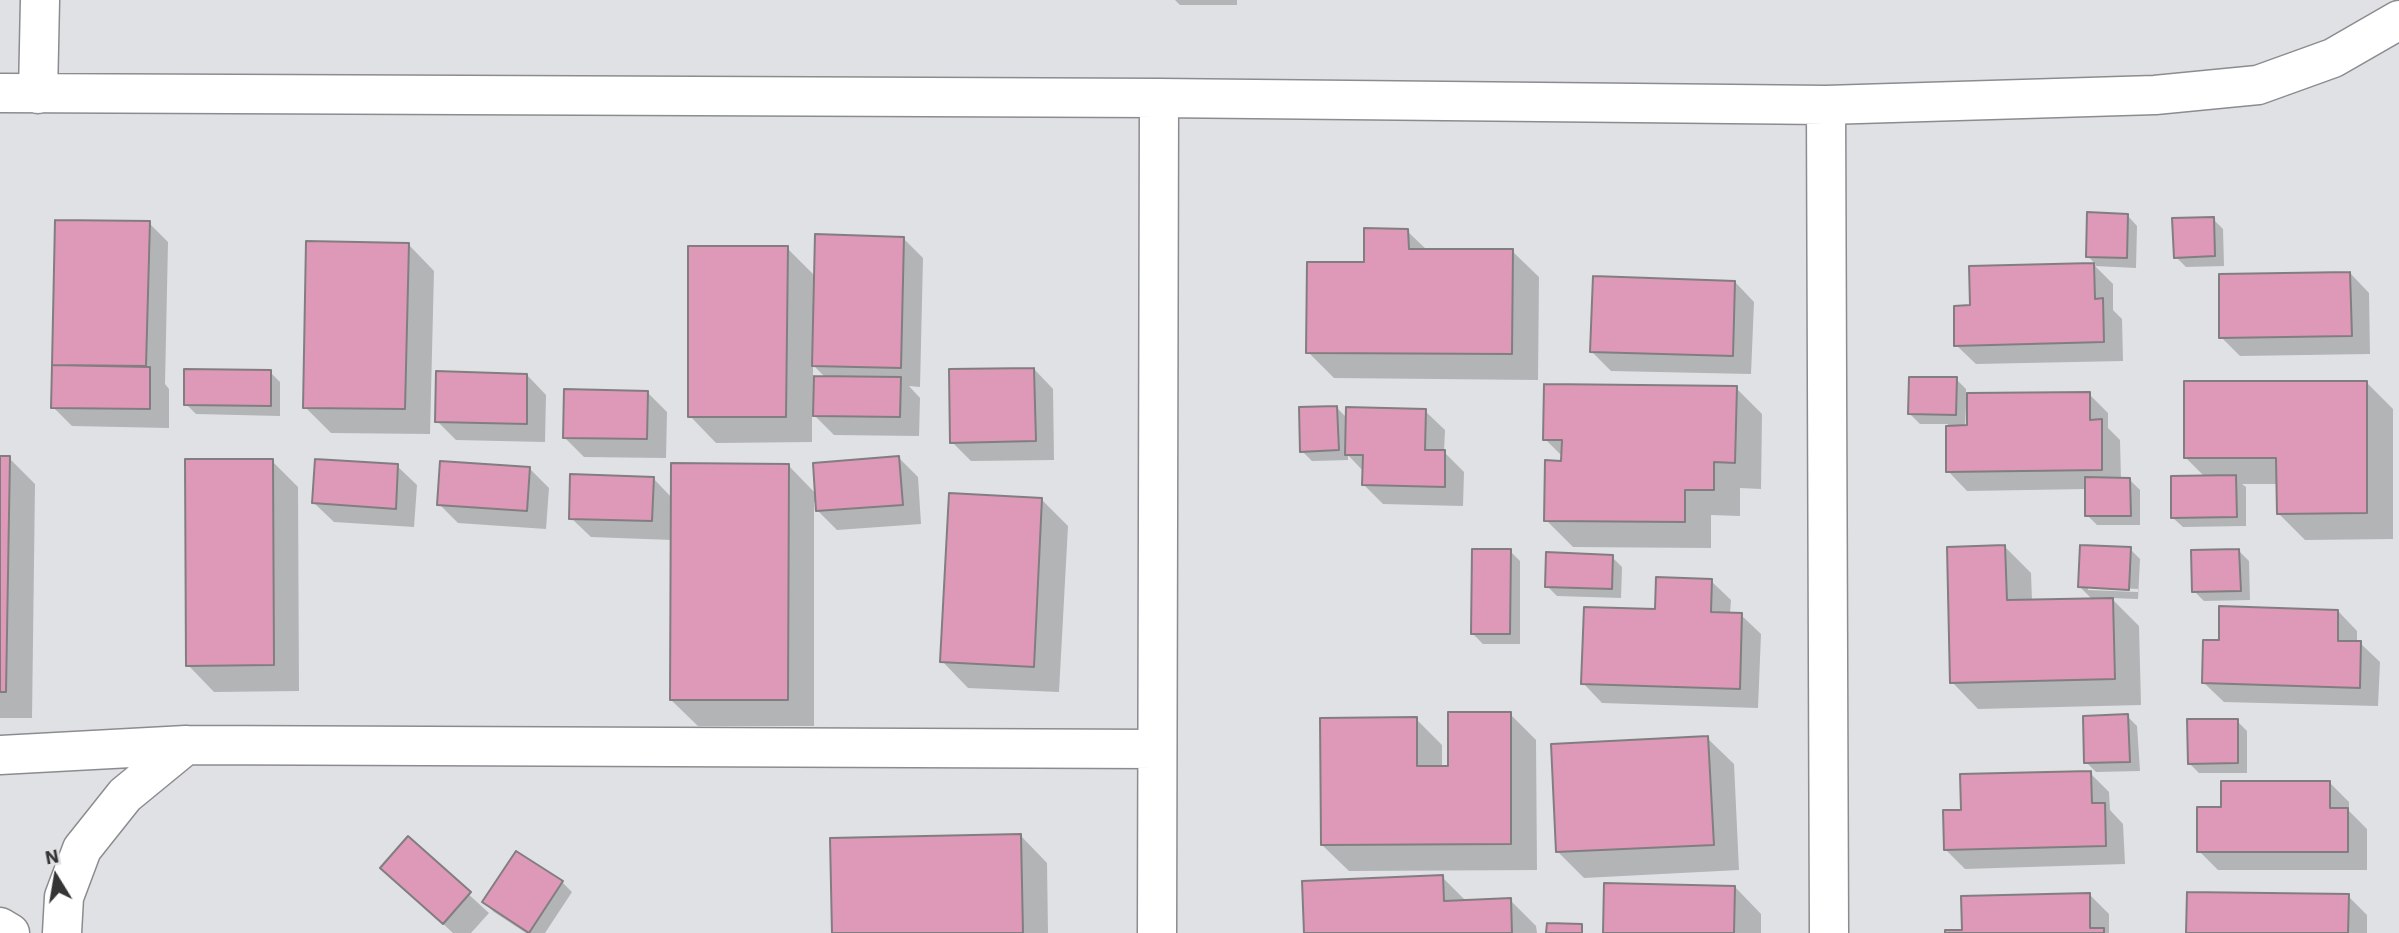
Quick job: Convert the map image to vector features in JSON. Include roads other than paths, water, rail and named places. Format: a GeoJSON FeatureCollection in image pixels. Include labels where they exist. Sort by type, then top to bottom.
{"type":"FeatureCollection","features":[{"type":"Feature","properties":{"kind":"street"},"geometry":{"type":"LineString","coordinates":[[38,94],[40,0]]}},
{"type":"Feature","properties":{"kind":"street"},"geometry":{"type":"LineString","coordinates":[[0,93],[1159,98],[1826,105],[2155,95],[2258,85],[2333,58],[2399,20]]}},
{"type":"Feature","properties":{"kind":"street"},"geometry":{"type":"LineString","coordinates":[[1157,933],[1159,98]]}},
{"type":"Feature","properties":{"kind":"street"},"geometry":{"type":"LineString","coordinates":[[1826,105],[1829,933]]}},
{"type":"Feature","properties":{"kind":"street"},"geometry":{"type":"LineString","coordinates":[[0,755],[186,745],[1157,750]]}},
{"type":"Feature","properties":{"kind":"street"},"geometry":{"type":"LineString","coordinates":[[62,933],[64,897],[82,849],[125,795],[186,745]]}},
{"type":"Feature","properties":{"kind":"street"},"geometry":{"type":"LineString","coordinates":[[0,927],[10,933]]}}]}
